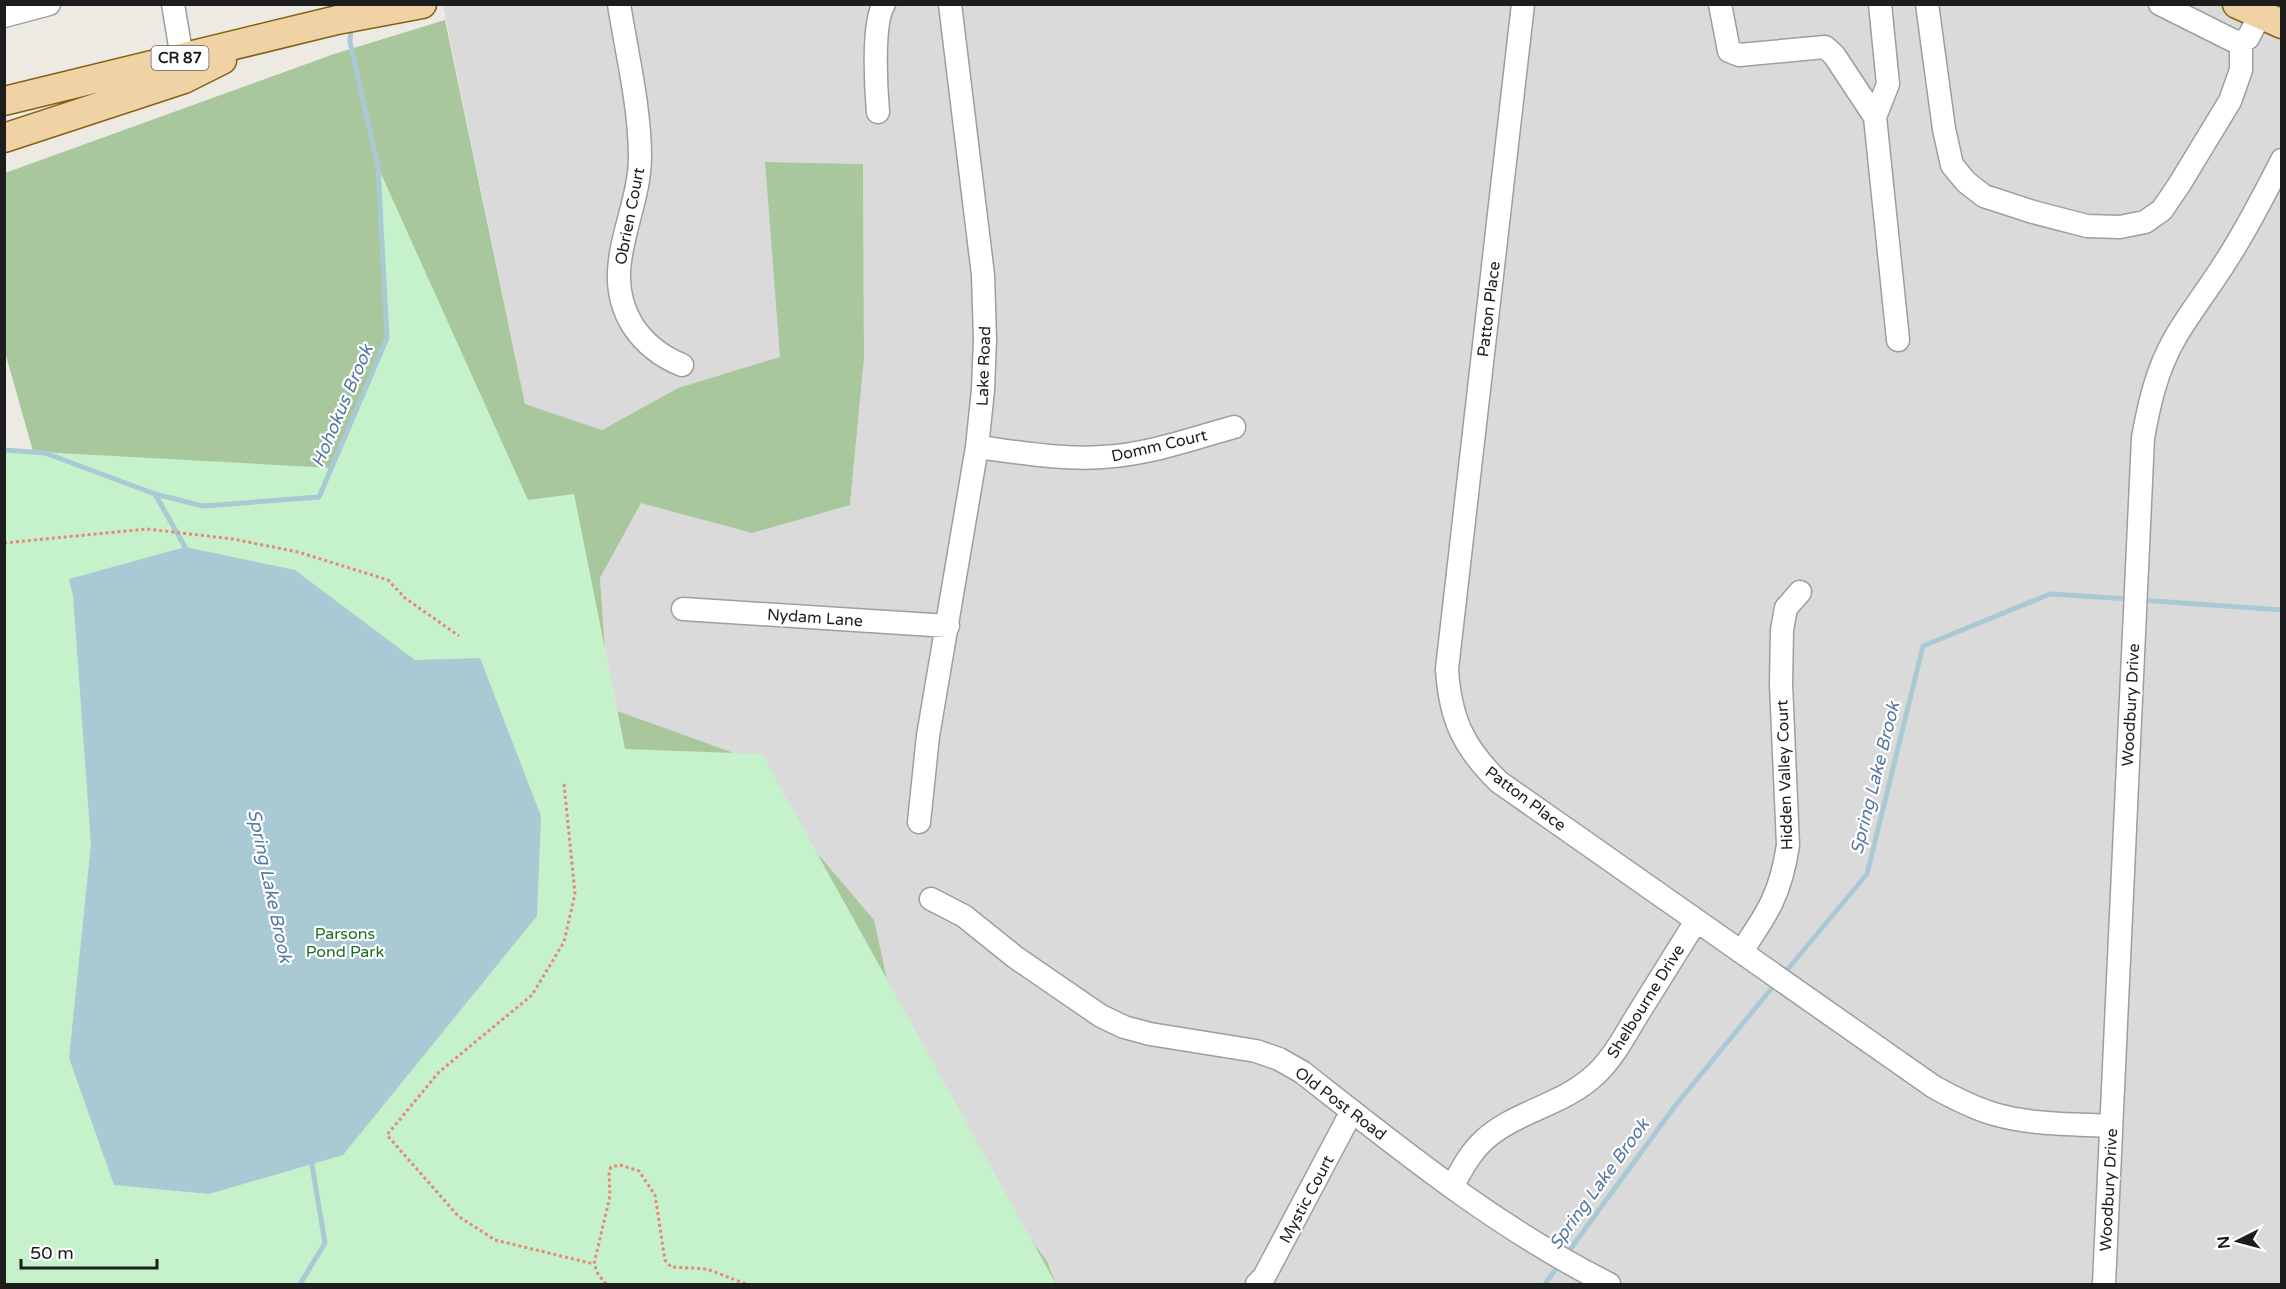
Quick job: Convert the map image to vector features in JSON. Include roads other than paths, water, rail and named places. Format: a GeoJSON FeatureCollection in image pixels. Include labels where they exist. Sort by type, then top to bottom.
{"type":"FeatureCollection","features":[{"type":"Feature","properties":{"kind":"main road","name":"CR 87"},"geometry":{"type":"LineString","coordinates":[[4,101],[337,20],[422,4]]}},
{"type":"Feature","properties":{"kind":"main road"},"geometry":{"type":"LineString","coordinates":[[4,138],[184,79],[262,39]]}},
{"type":"Feature","properties":{"kind":"street"},"geometry":{"type":"LineString","coordinates":[[4,16],[49,4]]}},
{"type":"Feature","properties":{"kind":"street"},"geometry":{"type":"LineString","coordinates":[[172,4],[182,57]]}},
{"type":"Feature","properties":{"kind":"street","name":"Obrien Court"},"geometry":{"type":"LineString","coordinates":[[619,4],[639,123],[640,160],[636,197],[620,253],[617,275],[620,295],[627,316],[638,334],[654,350],[682,365]]}},
{"type":"Feature","properties":{"kind":"street"},"geometry":{"type":"LineString","coordinates":[[879,112],[877,27],[884,4]]}},
{"type":"Feature","properties":{"kind":"street","name":"Lake Road"},"geometry":{"type":"LineString","coordinates":[[918,822],[930,726],[977,447],[985,349],[983,275],[951,4]]}},
{"type":"Feature","properties":{"kind":"street","name":"Patton Place"},"geometry":{"type":"LineString","coordinates":[[1523,4],[1447,669],[1449,696],[1456,722],[1468,746],[1481,764],[1499,782],[1934,1087],[1962,1102],[1995,1114],[2029,1121],[2111,1126]]}},
{"type":"Feature","properties":{"kind":"street"},"geometry":{"type":"LineString","coordinates":[[1720,4],[1728,51],[1739,55],[1825,48],[1834,55],[1875,117]]}},
{"type":"Feature","properties":{"kind":"street"},"geometry":{"type":"LineString","coordinates":[[1880,4],[1888,84],[1875,117],[1898,340]]}},
{"type":"Feature","properties":{"kind":"street"},"geometry":{"type":"LineString","coordinates":[[1927,4],[1937,85],[1952,165],[1966,182],[1984,196],[2087,226],[2120,227],[2145,222],[2162,210],[2230,101],[2241,70],[2237,41]]}},
{"type":"Feature","properties":{"kind":"street"},"geometry":{"type":"LineString","coordinates":[[2160,4],[2237,41],[2248,38],[2260,14]]}},
{"type":"Feature","properties":{"kind":"street","name":"Woodbury Drive"},"geometry":{"type":"LineString","coordinates":[[2104,1284],[2142,450],[2146,417],[2159,372],[2175,339],[2227,260],[2258,208],[2282,160]]}},
{"type":"Feature","properties":{"kind":"street","name":"Domm Court"},"geometry":{"type":"LineString","coordinates":[[977,447],[1067,458],[1102,458],[1137,453],[1234,427]]}},
{"type":"Feature","properties":{"kind":"street","name":"Hidden Valley Court"},"geometry":{"type":"LineString","coordinates":[[1741,952],[1764,919],[1776,896],[1784,871],[1788,845],[1781,684],[1782,630],[1786,608],[1800,592]]}},
{"type":"Feature","properties":{"kind":"street","name":"Nydam Lane"},"geometry":{"type":"LineString","coordinates":[[682,609],[948,626]]}},
{"type":"Feature","properties":{"kind":"street","name":"Old Post Road"},"geometry":{"type":"LineString","coordinates":[[931,898],[964,916],[1015,957],[1101,1016],[1124,1027],[1150,1034],[1257,1051],[1279,1059],[1302,1072],[1452,1187],[1528,1240],[1608,1284]]}},
{"type":"Feature","properties":{"kind":"street","name":"Shelbourne Drive"},"geometry":{"type":"LineString","coordinates":[[1452,1187],[1469,1157],[1483,1142],[1500,1129],[1573,1092],[1604,1066],[1626,1035],[1696,921]]}},
{"type":"Feature","properties":{"kind":"street","name":"Mystic Court"},"geometry":{"type":"LineString","coordinates":[[1257,1284],[1264,1276],[1352,1111]]}},
{"type":"Feature","properties":{"kind":"water"},"geometry":{"type":"Polygon","coordinates":[[[185,547],[295,570],[415,660],[480,658],[541,816],[537,916],[343,1155],[209,1194],[114,1185],[69,1058],[91,844],[73,596],[69,579],[185,547]]]}},
{"type":"Feature","properties":{"kind":"waterway","name":"Hohokus Brook"},"geometry":{"type":"LineString","coordinates":[[4,450],[45,453],[155,494],[203,506],[319,497],[387,338],[378,167],[350,42],[351,27]]}},
{"type":"Feature","properties":{"kind":"waterway","name":"Spring Lake Brook"},"geometry":{"type":"LineString","coordinates":[[155,494],[185,547],[186,554]]}},
{"type":"Feature","properties":{"kind":"waterway","name":"Spring Lake Brook"},"geometry":{"type":"LineString","coordinates":[[1782,976],[1867,874],[1923,646],[2050,594],[2130,599]]}},
{"type":"Feature","properties":{"kind":"waterway","name":"Spring Lake Brook"},"geometry":{"type":"LineString","coordinates":[[2140,600],[2282,610]]}},
{"type":"Feature","properties":{"kind":"waterway","name":"Spring Lake Brook"},"geometry":{"type":"LineString","coordinates":[[1566,1255],[1675,1106],[1776,983]]}},
{"type":"Feature","properties":{"kind":"waterway","name":"Spring Lake Brook"},"geometry":{"type":"LineString","coordinates":[[300,1284],[325,1243],[311,1159]]}},
{"type":"Feature","properties":{"kind":"waterway","name":"Spring Lake Brook"},"geometry":{"type":"LineString","coordinates":[[1545,1284],[1560,1263]]}},
{"type":"Feature","properties":{"kind":"park label","name":"Parsons Pond Park"},"geometry":{"type":"Point","coordinates":[345,942]}}]}
